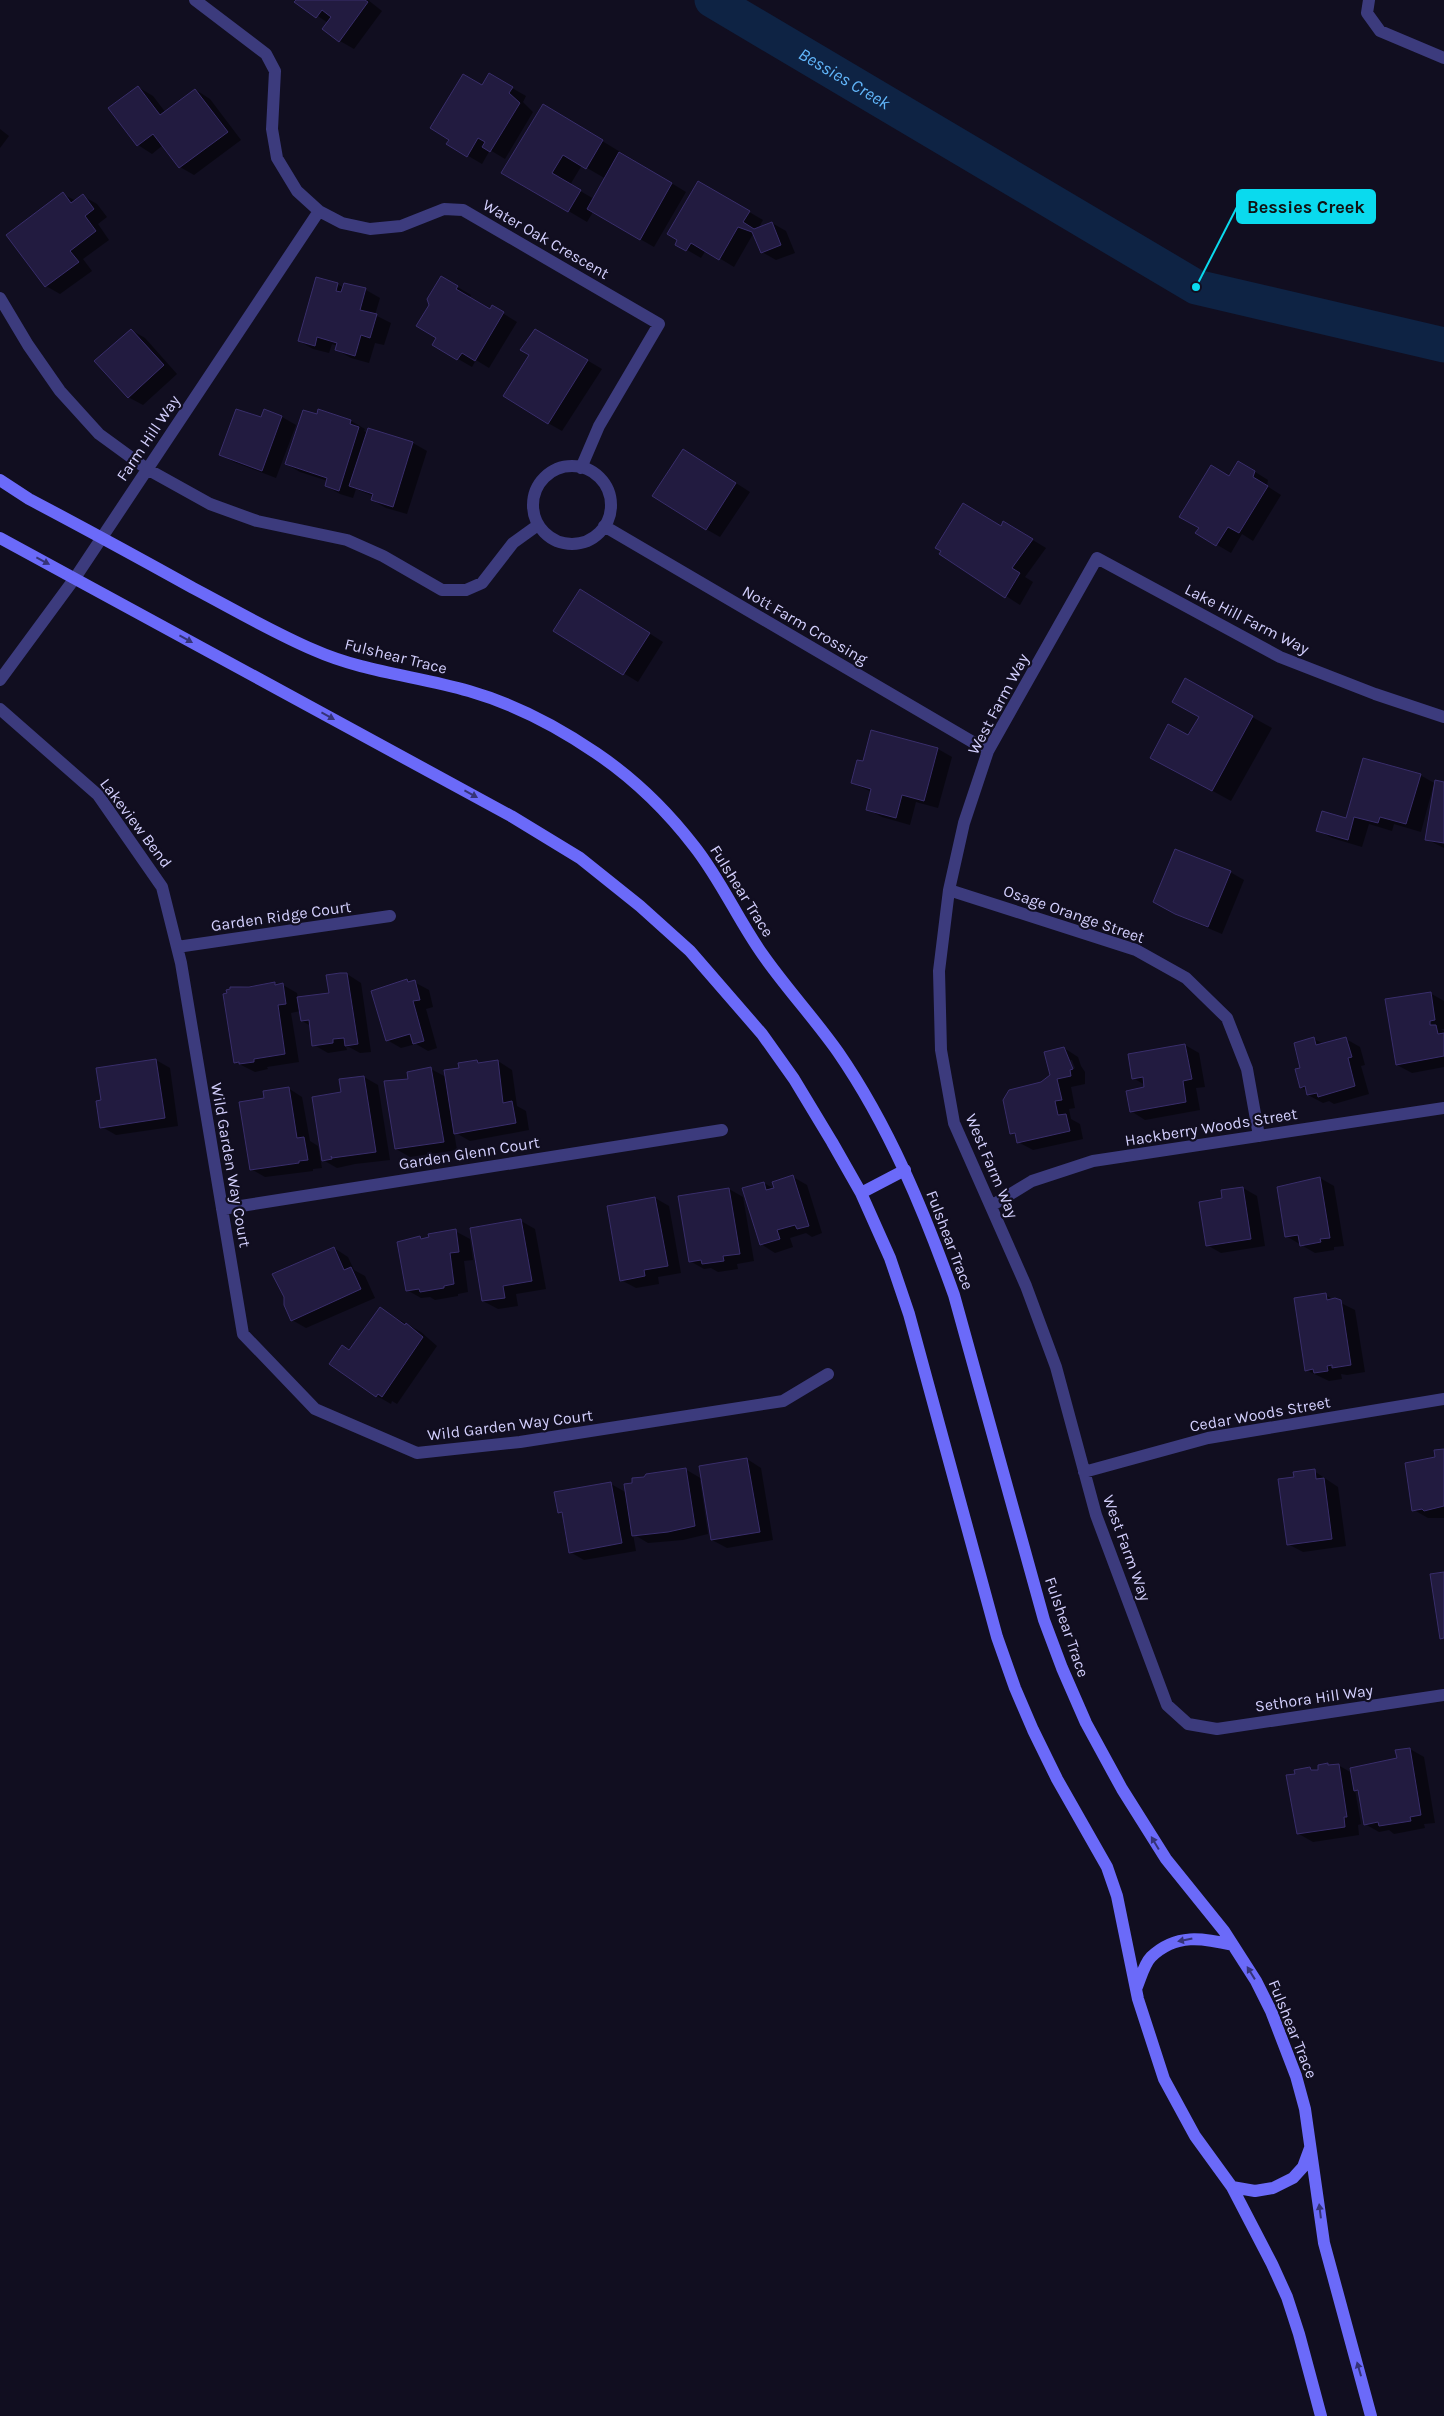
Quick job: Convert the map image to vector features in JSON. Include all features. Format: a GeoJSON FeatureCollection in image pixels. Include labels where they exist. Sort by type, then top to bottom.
{"type":"FeatureCollection","features":[{"type":"Feature","properties":{"kind":"street","name":"Water Oak Crescent"},"geometry":{"type":"LineString","coordinates":[[195,0],[266,54],[274,71],[272,129],[277,158],[297,191],[319,211],[342,222],[370,229],[401,226],[444,209],[464,210],[659,324],[599,426],[581,468]]}},
{"type":"Feature","properties":{"kind":"street"},"geometry":{"type":"LineString","coordinates":[[1369,0],[1367,13],[1380,31],[1444,58]]}},
{"type":"Feature","properties":{"kind":"street","name":"Farm Hill Way"},"geometry":{"type":"LineString","coordinates":[[0,680],[75,578],[319,211]]}},
{"type":"Feature","properties":{"kind":"street"},"geometry":{"type":"LineString","coordinates":[[0,298],[28,345],[60,391],[99,434],[147,469],[210,504],[257,521],[347,540],[383,556],[442,590],[466,590],[482,583],[512,543],[538,525]]}},
{"type":"Feature","properties":{"kind":"street"},"geometry":{"type":"LineString","coordinates":[[565,467],[581,468],[596,475],[609,493],[611,507],[604,526],[589,540],[577,544],[564,543],[547,535],[538,525],[533,511],[533,497],[538,485],[552,471],[565,467]]}},
{"type":"Feature","properties":{"kind":"street","name":"Fulshear Trace"},"geometry":{"type":"LineString","coordinates":[[0,480],[29,499],[264,626],[316,651],[386,673],[471,692],[514,708],[557,729],[597,754],[630,779],[666,813],[694,846],[765,958],[838,1052],[877,1115],[904,1170],[936,1244],[954,1295],[1042,1610],[1062,1668],[1086,1723],[1122,1789],[1166,1860],[1224,1931],[1256,1981],[1271,2011],[1296,2076],[1305,2109],[1312,2143],[1324,2244],[1371,2416]]}},
{"type":"Feature","properties":{"kind":"street","name":"Nott Farm Crossing"},"geometry":{"type":"LineString","coordinates":[[604,526],[988,751]]}},
{"type":"Feature","properties":{"kind":"street"},"geometry":{"type":"LineString","coordinates":[[0,538],[511,816],[580,858],[640,906],[690,951],[720,983],[762,1034],[794,1079],[861,1193],[890,1258],[909,1314],[997,1637],[1015,1688],[1057,1779],[1107,1867],[1117,1896],[1136,1989],[1149,2037],[1168,2087],[1195,2136],[1232,2187],[1287,2297],[1321,2416]]}},
{"type":"Feature","properties":{"kind":"street","name":"West Farm Way"},"geometry":{"type":"LineString","coordinates":[[1097,558],[988,751],[964,823],[948,890],[939,971],[941,1050],[954,1123],[1026,1286],[1056,1367],[1096,1515],[1167,1705],[1188,1724]]}},
{"type":"Feature","properties":{"kind":"street","name":"Lake Hill Farm Way"},"geometry":{"type":"LineString","coordinates":[[1097,558],[1280,657],[1375,694],[1444,717]]}},
{"type":"Feature","properties":{"kind":"street","name":"Lakeview Bend"},"geometry":{"type":"LineString","coordinates":[[0,709],[98,795],[162,887],[180,963]]}},
{"type":"Feature","properties":{"kind":"street","name":"Osage Orange Street"},"geometry":{"type":"LineString","coordinates":[[948,890],[1136,950],[1186,978],[1227,1018],[1247,1069],[1259,1136]]}},
{"type":"Feature","properties":{"kind":"street","name":"Garden Ridge Court"},"geometry":{"type":"LineString","coordinates":[[176,947],[390,916]]}},
{"type":"Feature","properties":{"kind":"street","name":"Wild Garden Way Court"},"geometry":{"type":"LineString","coordinates":[[180,963],[243,1334],[315,1409],[417,1453],[520,1442],[783,1401],[828,1374]]}},
{"type":"Feature","properties":{"kind":"street","name":"Hackberry Woods Street"},"geometry":{"type":"LineString","coordinates":[[991,1206],[1032,1182],[1093,1161],[1444,1108]]}},
{"type":"Feature","properties":{"kind":"street","name":"Garden Glenn Court"},"geometry":{"type":"LineString","coordinates":[[222,1209],[722,1130]]}},
{"type":"Feature","properties":{"kind":"street"},"geometry":{"type":"LineString","coordinates":[[861,1193],[904,1170]]}},
{"type":"Feature","properties":{"kind":"street","name":"Cedar Woods Street"},"geometry":{"type":"LineString","coordinates":[[1084,1472],[1208,1438],[1444,1399]]}},
{"type":"Feature","properties":{"kind":"street","name":"Sethora Hill Way"},"geometry":{"type":"LineString","coordinates":[[1188,1724],[1217,1729],[1444,1695]]}},
{"type":"Feature","properties":{"kind":"street"},"geometry":{"type":"LineString","coordinates":[[1136,1989],[1150,1958],[1172,1943],[1199,1937],[1233,1945]]}},
{"type":"Feature","properties":{"kind":"street"},"geometry":{"type":"LineString","coordinates":[[1232,2187],[1255,2192],[1273,2188],[1293,2178],[1303,2167],[1312,2143]]}},
{"type":"Feature","properties":{"kind":"building"},"geometry":{"type":"Polygon","coordinates":[[[296,0],[365,0],[368,2],[339,42],[322,29],[331,17],[322,10],[316,18],[294,2],[296,0]]]}},
{"type":"Feature","properties":{"kind":"building"},"geometry":{"type":"Polygon","coordinates":[[[489,73],[513,87],[509,93],[520,103],[490,152],[482,147],[485,142],[478,138],[467,157],[446,144],[449,140],[430,128],[463,74],[482,85],[489,73]]]}},
{"type":"Feature","properties":{"kind":"building"},"geometry":{"type":"Polygon","coordinates":[[[138,86],[160,115],[195,89],[228,132],[179,168],[153,134],[137,146],[108,108],[138,86]]]}},
{"type":"Feature","properties":{"kind":"building"},"geometry":{"type":"Polygon","coordinates":[[[543,104],[603,140],[586,169],[563,155],[552,173],[581,190],[568,212],[501,173],[543,104]]]}},
{"type":"Feature","properties":{"kind":"building"},"geometry":{"type":"Polygon","coordinates":[[[619,152],[672,183],[640,240],[587,209],[619,152]]]}},
{"type":"Feature","properties":{"kind":"building"},"geometry":{"type":"Polygon","coordinates":[[[698,181],[750,211],[743,222],[754,229],[772,222],[781,245],[761,253],[752,232],[738,227],[719,260],[691,243],[686,251],[675,245],[677,240],[667,234],[698,181]]]}},
{"type":"Feature","properties":{"kind":"building"},"geometry":{"type":"Polygon","coordinates":[[[63,192],[71,203],[83,194],[94,209],[85,216],[96,231],[70,251],[79,262],[45,287],[6,235],[63,192]]]}},
{"type":"Feature","properties":{"kind":"building"},"geometry":{"type":"Polygon","coordinates":[[[441,276],[458,286],[456,289],[490,309],[492,305],[504,312],[475,361],[462,353],[457,360],[432,345],[436,338],[416,326],[429,305],[427,299],[441,276]]]}},
{"type":"Feature","properties":{"kind":"building"},"geometry":{"type":"Polygon","coordinates":[[[316,277],[338,283],[336,291],[341,292],[344,283],[366,288],[360,310],[377,314],[370,338],[361,335],[355,356],[335,350],[337,343],[317,337],[315,346],[298,341],[316,277]]]}},
{"type":"Feature","properties":{"kind":"building"},"geometry":{"type":"Polygon","coordinates":[[[131,329],[164,365],[128,398],[94,361],[131,329]]]}},
{"type":"Feature","properties":{"kind":"building"},"geometry":{"type":"Polygon","coordinates":[[[535,329],[588,360],[548,424],[503,396],[529,355],[520,350],[535,329]]]}},
{"type":"Feature","properties":{"kind":"building"},"geometry":{"type":"Polygon","coordinates":[[[236,409],[261,417],[264,409],[282,416],[262,471],[219,455],[236,409]]]}},
{"type":"Feature","properties":{"kind":"building"},"geometry":{"type":"Polygon","coordinates":[[[318,409],[351,420],[350,424],[359,427],[339,491],[325,486],[327,478],[285,464],[303,410],[317,414],[318,409]]]}},
{"type":"Feature","properties":{"kind":"building"},"geometry":{"type":"Polygon","coordinates":[[[368,428],[413,442],[393,507],[371,500],[373,494],[349,486],[368,428]]]}},
{"type":"Feature","properties":{"kind":"building"},"geometry":{"type":"Polygon","coordinates":[[[683,449],[736,483],[706,530],[652,496],[683,449]]]}},
{"type":"Feature","properties":{"kind":"building"},"geometry":{"type":"Polygon","coordinates":[[[1238,461],[1255,471],[1253,477],[1268,486],[1239,533],[1228,527],[1216,546],[1195,533],[1199,528],[1179,517],[1211,465],[1229,476],[1238,461]]]}},
{"type":"Feature","properties":{"kind":"building"},"geometry":{"type":"Polygon","coordinates":[[[963,503],[1001,526],[1003,521],[1033,539],[1012,568],[1020,573],[1005,598],[939,554],[941,551],[935,548],[963,503]]]}},
{"type":"Feature","properties":{"kind":"building"},"geometry":{"type":"Polygon","coordinates":[[[580,589],[650,633],[623,675],[553,631],[580,589]]]}},
{"type":"Feature","properties":{"kind":"building"},"geometry":{"type":"Polygon","coordinates":[[[1185,678],[1253,716],[1212,791],[1150,758],[1168,724],[1188,735],[1199,717],[1172,702],[1185,678]]]}},
{"type":"Feature","properties":{"kind":"building"},"geometry":{"type":"Polygon","coordinates":[[[871,730],[938,748],[924,801],[902,795],[896,818],[866,810],[871,789],[851,783],[857,760],[863,761],[871,730]]]}},
{"type":"Feature","properties":{"kind":"building"},"geometry":{"type":"Polygon","coordinates":[[[1363,758],[1421,774],[1406,824],[1380,817],[1378,823],[1354,817],[1348,840],[1316,831],[1322,811],[1346,818],[1363,758]]]}},
{"type":"Feature","properties":{"kind":"building"},"geometry":{"type":"Polygon","coordinates":[[[1435,780],[1444,782],[1444,843],[1425,840],[1435,780]]]}},
{"type":"Feature","properties":{"kind":"building"},"geometry":{"type":"Polygon","coordinates":[[[1175,849],[1231,871],[1208,927],[1175,914],[1153,902],[1175,849]]]}},
{"type":"Feature","properties":{"kind":"building"},"geometry":{"type":"Polygon","coordinates":[[[347,973],[358,1044],[345,1046],[344,1038],[333,1039],[333,1043],[312,1046],[309,1020],[301,1021],[297,997],[329,993],[326,975],[347,973]]]}},
{"type":"Feature","properties":{"kind":"building"},"geometry":{"type":"Polygon","coordinates":[[[407,979],[408,982],[415,980],[420,1000],[413,1001],[424,1041],[413,1044],[410,1034],[386,1041],[371,991],[407,979]]]}},
{"type":"Feature","properties":{"kind":"building"},"geometry":{"type":"Polygon","coordinates":[[[275,982],[275,985],[283,983],[286,1004],[278,1005],[285,1054],[254,1059],[254,1062],[234,1063],[223,994],[227,993],[226,990],[230,989],[230,987],[249,987],[275,982]]]}},
{"type":"Feature","properties":{"kind":"building"},"geometry":{"type":"Polygon","coordinates":[[[1431,992],[1435,1020],[1430,1021],[1430,1025],[1436,1025],[1438,1034],[1444,1033],[1444,1056],[1396,1065],[1385,999],[1431,992]]]}},
{"type":"Feature","properties":{"kind":"building"},"geometry":{"type":"Polygon","coordinates":[[[1314,1037],[1316,1045],[1346,1037],[1352,1057],[1348,1058],[1355,1086],[1318,1097],[1317,1093],[1307,1095],[1305,1086],[1300,1088],[1295,1069],[1300,1068],[1294,1043],[1314,1037]]]}},
{"type":"Feature","properties":{"kind":"building"},"geometry":{"type":"Polygon","coordinates":[[[1185,1044],[1192,1079],[1183,1081],[1186,1102],[1130,1112],[1126,1091],[1144,1087],[1143,1077],[1132,1079],[1128,1054],[1185,1044]]]}},
{"type":"Feature","properties":{"kind":"building"},"geometry":{"type":"Polygon","coordinates":[[[1064,1047],[1073,1069],[1070,1070],[1071,1076],[1057,1079],[1062,1100],[1055,1101],[1058,1115],[1066,1114],[1070,1131],[1017,1143],[1015,1133],[1010,1134],[1003,1100],[1009,1090],[1041,1082],[1050,1075],[1044,1052],[1064,1047]]]}},
{"type":"Feature","properties":{"kind":"building"},"geometry":{"type":"Polygon","coordinates":[[[156,1059],[165,1118],[100,1128],[96,1101],[101,1100],[96,1068],[156,1059]]]}},
{"type":"Feature","properties":{"kind":"building"},"geometry":{"type":"Polygon","coordinates":[[[477,1060],[478,1063],[498,1060],[503,1103],[512,1101],[516,1123],[454,1134],[444,1070],[459,1068],[458,1063],[477,1060]]]}},
{"type":"Feature","properties":{"kind":"building"},"geometry":{"type":"Polygon","coordinates":[[[431,1067],[444,1142],[395,1149],[384,1081],[408,1079],[407,1072],[431,1067]]]}},
{"type":"Feature","properties":{"kind":"building"},"geometry":{"type":"Polygon","coordinates":[[[364,1076],[376,1152],[332,1158],[331,1156],[332,1159],[322,1161],[312,1097],[341,1092],[339,1079],[364,1076]]]}},
{"type":"Feature","properties":{"kind":"building"},"geometry":{"type":"Polygon","coordinates":[[[289,1087],[297,1138],[304,1137],[308,1160],[250,1170],[239,1102],[264,1098],[263,1091],[289,1087]]]}},
{"type":"Feature","properties":{"kind":"building"},"geometry":{"type":"Polygon","coordinates":[[[793,1175],[809,1226],[797,1229],[795,1225],[777,1230],[780,1239],[760,1245],[742,1188],[764,1182],[766,1190],[774,1188],[772,1182],[793,1175]]]}},
{"type":"Feature","properties":{"kind":"building"},"geometry":{"type":"Polygon","coordinates":[[[1320,1177],[1330,1238],[1320,1239],[1321,1242],[1300,1246],[1298,1235],[1285,1237],[1277,1187],[1320,1177]]]}},
{"type":"Feature","properties":{"kind":"building"},"geometry":{"type":"Polygon","coordinates":[[[1243,1187],[1251,1239],[1206,1246],[1199,1202],[1222,1198],[1221,1190],[1243,1187]]]}},
{"type":"Feature","properties":{"kind":"building"},"geometry":{"type":"Polygon","coordinates":[[[729,1188],[740,1254],[723,1256],[724,1261],[702,1264],[701,1260],[689,1262],[678,1196],[729,1188]]]}},
{"type":"Feature","properties":{"kind":"building"},"geometry":{"type":"Polygon","coordinates":[[[655,1197],[668,1266],[644,1270],[645,1276],[620,1281],[607,1206],[655,1197]]]}},
{"type":"Feature","properties":{"kind":"building"},"geometry":{"type":"Polygon","coordinates":[[[521,1219],[532,1281],[503,1286],[505,1298],[482,1301],[470,1228],[521,1219]]]}},
{"type":"Feature","properties":{"kind":"building"},"geometry":{"type":"Polygon","coordinates":[[[456,1229],[459,1252],[450,1253],[454,1284],[444,1286],[444,1288],[420,1292],[419,1289],[406,1291],[397,1242],[420,1236],[421,1239],[429,1237],[428,1234],[456,1229]]]}},
{"type":"Feature","properties":{"kind":"building"},"geometry":{"type":"Polygon","coordinates":[[[334,1247],[344,1270],[351,1267],[361,1289],[291,1321],[284,1305],[284,1297],[272,1274],[334,1247]]]}},
{"type":"Feature","properties":{"kind":"building"},"geometry":{"type":"Polygon","coordinates":[[[1326,1293],[1327,1300],[1335,1298],[1341,1300],[1351,1365],[1332,1368],[1332,1365],[1327,1366],[1328,1371],[1314,1373],[1313,1369],[1305,1371],[1294,1298],[1326,1293]]]}},
{"type":"Feature","properties":{"kind":"building"},"geometry":{"type":"Polygon","coordinates":[[[380,1307],[405,1325],[406,1323],[423,1337],[382,1397],[378,1394],[376,1397],[329,1364],[342,1345],[349,1350],[380,1307]]]}},
{"type":"Feature","properties":{"kind":"building"},"geometry":{"type":"Polygon","coordinates":[[[1444,1449],[1444,1506],[1424,1511],[1422,1509],[1412,1511],[1405,1463],[1435,1457],[1434,1450],[1444,1449]]]}},
{"type":"Feature","properties":{"kind":"building"},"geometry":{"type":"Polygon","coordinates":[[[747,1458],[760,1532],[711,1540],[699,1466],[747,1458]]]}},
{"type":"Feature","properties":{"kind":"building"},"geometry":{"type":"Polygon","coordinates":[[[686,1468],[695,1526],[668,1532],[632,1536],[624,1484],[632,1483],[632,1478],[644,1477],[646,1474],[686,1468]]]}},
{"type":"Feature","properties":{"kind":"building"},"geometry":{"type":"Polygon","coordinates":[[[1315,1469],[1316,1479],[1324,1478],[1332,1539],[1287,1545],[1278,1479],[1294,1477],[1293,1472],[1315,1469]]]}},
{"type":"Feature","properties":{"kind":"building"},"geometry":{"type":"Polygon","coordinates":[[[611,1482],[622,1543],[569,1553],[562,1512],[558,1513],[554,1492],[611,1482]]]}},
{"type":"Feature","properties":{"kind":"building"},"geometry":{"type":"Polygon","coordinates":[[[1444,1572],[1444,1638],[1440,1639],[1430,1574],[1444,1572]]]}},
{"type":"Feature","properties":{"kind":"building"},"geometry":{"type":"Polygon","coordinates":[[[1410,1748],[1421,1815],[1410,1817],[1411,1821],[1379,1826],[1378,1822],[1364,1825],[1358,1790],[1354,1791],[1350,1768],[1397,1758],[1395,1750],[1410,1748]]]}},
{"type":"Feature","properties":{"kind":"building"},"geometry":{"type":"Polygon","coordinates":[[[1328,1763],[1328,1765],[1339,1764],[1347,1817],[1344,1817],[1345,1827],[1297,1834],[1286,1775],[1295,1774],[1294,1770],[1310,1767],[1311,1770],[1318,1770],[1318,1765],[1328,1763]]]}},
{"type":"Feature","properties":{"kind":"waterway","name":"Bessies Creek"},"geometry":{"type":"LineString","coordinates":[[712,0],[1196,287],[1444,345]]}},
{"type":"Feature","properties":{"kind":"place","name":"Bessies Creek"},"geometry":{"type":"Point","coordinates":[1196,287]}}]}
